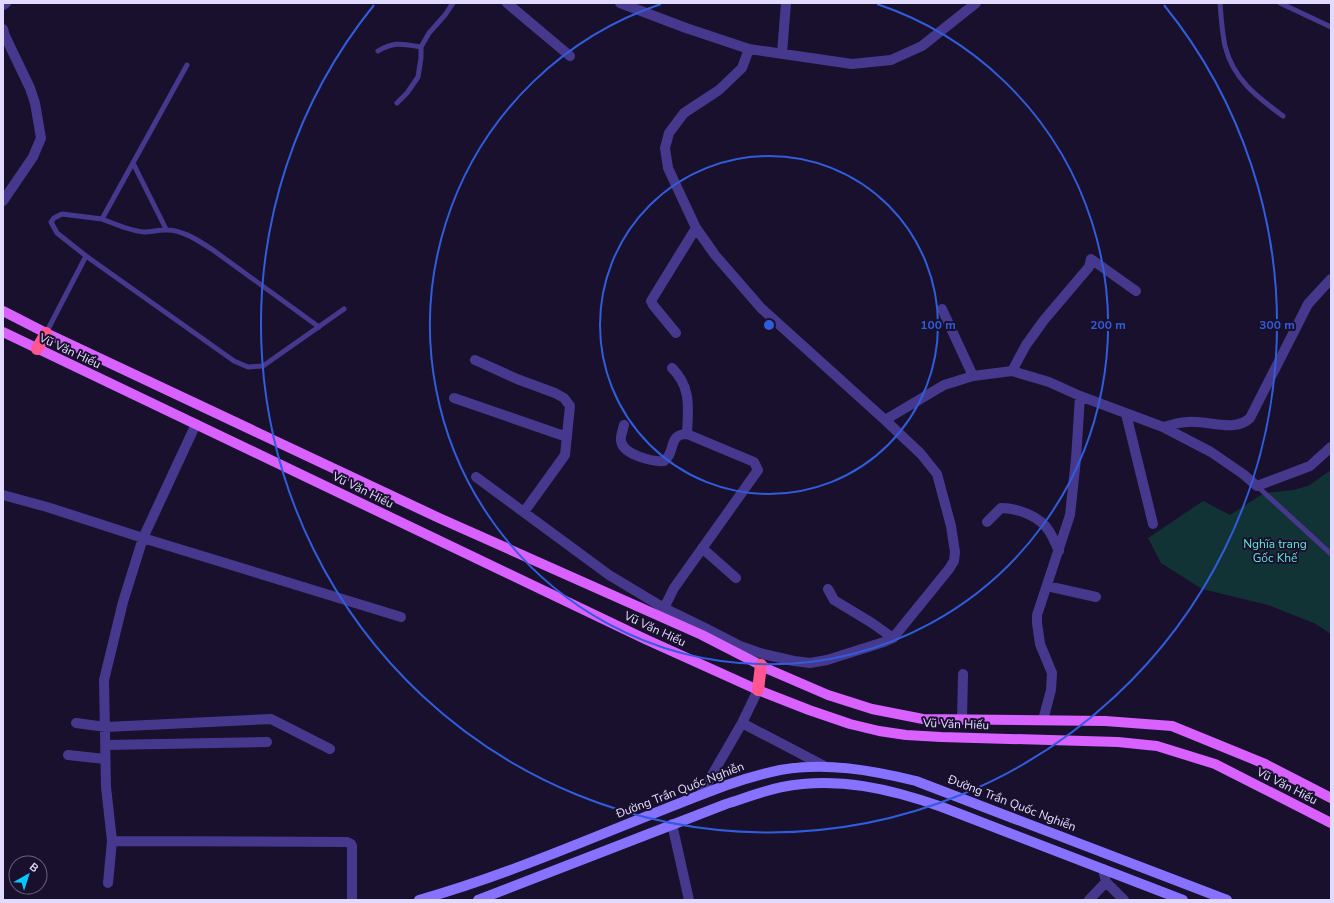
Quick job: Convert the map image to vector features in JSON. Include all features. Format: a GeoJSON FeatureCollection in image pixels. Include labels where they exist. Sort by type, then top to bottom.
{"type":"FeatureCollection","features":[{"type":"Feature","properties":{"kind":"highway"},"geometry":{"type":"LineString","coordinates":[[37,349],[46,333]]}},
{"type":"Feature","properties":{"kind":"highway"},"geometry":{"type":"LineString","coordinates":[[758,690],[761,664]]}},
{"type":"Feature","properties":{"kind":"main road","name":"Vũ Văn Hiếu"},"geometry":{"type":"LineString","coordinates":[[3,310],[46,333],[446,522],[703,632],[770,670],[828,696],[872,709],[923,719],[1105,721],[1172,726],[1266,764],[1331,798]]}},
{"type":"Feature","properties":{"kind":"main road","name":"Vũ Văn Hiếu"},"geometry":{"type":"LineString","coordinates":[[3,332],[352,500],[638,635],[758,690],[809,710],[850,724],[879,731],[906,735],[1118,742],[1157,746],[1215,764],[1331,823]]}},
{"type":"Feature","properties":{"kind":"main road","name":"Đường Trần Quốc Nghiễn"},"geometry":{"type":"LineString","coordinates":[[419,900],[522,866],[701,794],[753,777],[780,770],[826,767],[882,773],[916,781],[1226,900]]}},
{"type":"Feature","properties":{"kind":"main road"},"geometry":{"type":"LineString","coordinates":[[478,900],[726,804],[784,787],[812,784],[845,784],[879,788],[913,797],[1183,900]]}},
{"type":"Feature","properties":{"kind":"main road"},"geometry":{"type":"LineString","coordinates":[[1103,869],[1105,853]]}},
{"type":"Feature","properties":{"kind":"street"},"geometry":{"type":"LineString","coordinates":[[506,3],[570,56]]}},
{"type":"Feature","properties":{"kind":"street"},"geometry":{"type":"LineString","coordinates":[[620,3],[686,28],[749,49],[852,64],[891,60],[922,46],[976,3]]}},
{"type":"Feature","properties":{"kind":"street"},"geometry":{"type":"LineString","coordinates":[[782,53],[786,3]]}},
{"type":"Feature","properties":{"kind":"street"},"geometry":{"type":"LineString","coordinates":[[3,29],[30,88],[35,103],[41,138],[33,157],[3,200]]}},
{"type":"Feature","properties":{"kind":"street"},"geometry":{"type":"LineString","coordinates":[[476,477],[609,575],[703,632],[763,654],[794,661],[810,663],[827,660],[893,638],[949,569],[954,561],[951,526],[937,474],[925,458],[885,420],[761,308],[715,255],[696,228],[668,168],[665,148],[669,133],[684,113],[719,90],[742,68],[749,49]]}},
{"type":"Feature","properties":{"kind":"street"},"geometry":{"type":"LineString","coordinates":[[676,333],[651,301],[696,228]]}},
{"type":"Feature","properties":{"kind":"street"},"geometry":{"type":"LineString","coordinates":[[1012,371],[1026,345],[1048,315],[1089,267],[1091,259],[1136,291]]}},
{"type":"Feature","properties":{"kind":"street"},"geometry":{"type":"LineString","coordinates":[[1163,427],[1190,421],[1237,425],[1245,423],[1250,418],[1308,304],[1331,279]]}},
{"type":"Feature","properties":{"kind":"street"},"geometry":{"type":"LineString","coordinates":[[942,309],[974,376]]}},
{"type":"Feature","properties":{"kind":"street"},"geometry":{"type":"LineString","coordinates":[[474,360],[564,398],[570,406],[565,455],[524,512]]}},
{"type":"Feature","properties":{"kind":"street"},"geometry":{"type":"LineString","coordinates":[[672,368],[683,381],[687,396],[688,405],[686,434]]}},
{"type":"Feature","properties":{"kind":"street"},"geometry":{"type":"LineString","coordinates":[[885,420],[944,385],[974,376],[1012,371],[1049,382],[1080,396],[1163,427],[1211,452],[1243,474],[1257,486],[1310,466],[1331,447]]}},
{"type":"Feature","properties":{"kind":"street"},"geometry":{"type":"LineString","coordinates":[[1043,720],[1051,690],[1052,674],[1040,644],[1037,622],[1039,607],[1070,515],[1076,459],[1080,396]]}},
{"type":"Feature","properties":{"kind":"street"},"geometry":{"type":"LineString","coordinates":[[454,398],[567,437]]}},
{"type":"Feature","properties":{"kind":"street"},"geometry":{"type":"LineString","coordinates":[[1126,414],[1153,524]]}},
{"type":"Feature","properties":{"kind":"street"},"geometry":{"type":"LineString","coordinates":[[108,883],[112,841],[106,787],[104,680],[123,602],[143,538],[196,424]]}},
{"type":"Feature","properties":{"kind":"street"},"geometry":{"type":"LineString","coordinates":[[624,426],[620,440],[624,447],[633,454],[642,458],[658,461],[664,460],[669,455],[673,442],[677,437],[681,434],[686,434],[754,462],[758,470],[674,588],[664,608]]}},
{"type":"Feature","properties":{"kind":"street"},"geometry":{"type":"LineString","coordinates":[[3,495],[47,507],[401,617]]}},
{"type":"Feature","properties":{"kind":"street"},"geometry":{"type":"LineString","coordinates":[[987,522],[1001,508],[1010,508],[1020,511],[1037,519],[1049,530],[1059,551]]}},
{"type":"Feature","properties":{"kind":"street"},"geometry":{"type":"LineString","coordinates":[[702,548],[736,578]]}},
{"type":"Feature","properties":{"kind":"street"},"geometry":{"type":"LineString","coordinates":[[1047,586],[1096,597]]}},
{"type":"Feature","properties":{"kind":"street"},"geometry":{"type":"LineString","coordinates":[[828,589],[834,600],[893,638]]}},
{"type":"Feature","properties":{"kind":"street"},"geometry":{"type":"LineString","coordinates":[[962,720],[963,674]]}},
{"type":"Feature","properties":{"kind":"street"},"geometry":{"type":"LineString","coordinates":[[701,794],[742,724],[758,690]]}},
{"type":"Feature","properties":{"kind":"street"},"geometry":{"type":"LineString","coordinates":[[76,723],[106,726],[271,718],[330,749]]}},
{"type":"Feature","properties":{"kind":"street"},"geometry":{"type":"LineString","coordinates":[[742,724],[826,767]]}},
{"type":"Feature","properties":{"kind":"street"},"geometry":{"type":"LineString","coordinates":[[106,745],[267,742]]}},
{"type":"Feature","properties":{"kind":"street"},"geometry":{"type":"LineString","coordinates":[[68,755],[105,760]]}},
{"type":"Feature","properties":{"kind":"street"},"geometry":{"type":"LineString","coordinates":[[672,824],[689,900]]}},
{"type":"Feature","properties":{"kind":"street"},"geometry":{"type":"LineString","coordinates":[[112,841],[342,842],[352,846],[352,900]]}},
{"type":"Feature","properties":{"kind":"street"},"geometry":{"type":"LineString","coordinates":[[1103,869],[1106,882],[1124,900]]}},
{"type":"Feature","properties":{"kind":"street"},"geometry":{"type":"LineString","coordinates":[[1089,900],[1106,882]]}},
{"type":"Feature","properties":{"kind":"lane"},"geometry":{"type":"LineString","coordinates":[[397,103],[407,94],[418,77],[421,46],[429,33],[445,15],[453,3]]}},
{"type":"Feature","properties":{"kind":"lane"},"geometry":{"type":"LineString","coordinates":[[1220,3],[1225,47],[1234,69],[1251,92],[1283,116]]}},
{"type":"Feature","properties":{"kind":"lane"},"geometry":{"type":"LineString","coordinates":[[1280,3],[1331,27]]}},
{"type":"Feature","properties":{"kind":"lane"},"geometry":{"type":"LineString","coordinates":[[378,50],[395,43],[421,46]]}},
{"type":"Feature","properties":{"kind":"lane"},"geometry":{"type":"LineString","coordinates":[[102,219],[187,64]]}},
{"type":"Feature","properties":{"kind":"lane"},"geometry":{"type":"LineString","coordinates":[[133,163],[166,229]]}},
{"type":"Feature","properties":{"kind":"lane"},"geometry":{"type":"LineString","coordinates":[[319,327],[213,250],[195,239],[179,232],[166,229],[144,232],[130,229],[102,219],[62,214],[54,218],[51,222],[57,233],[86,256],[234,361],[248,367],[263,366],[344,310]]}},
{"type":"Feature","properties":{"kind":"lane"},"geometry":{"type":"LineString","coordinates":[[46,333],[86,256]]}},
{"type":"Feature","properties":{"kind":"lane"},"geometry":{"type":"LineString","coordinates":[[1257,486],[1331,554]]}},
{"type":"Feature","properties":{"kind":"green space","name":"Nghĩa trang Gốc Khế"},"geometry":{"type":"Polygon","coordinates":[[[1331,470],[1331,634],[1316,624],[1268,605],[1202,589],[1161,563],[1148,538],[1203,501],[1230,515],[1264,493],[1293,490],[1308,486],[1331,470]]]}}]}
